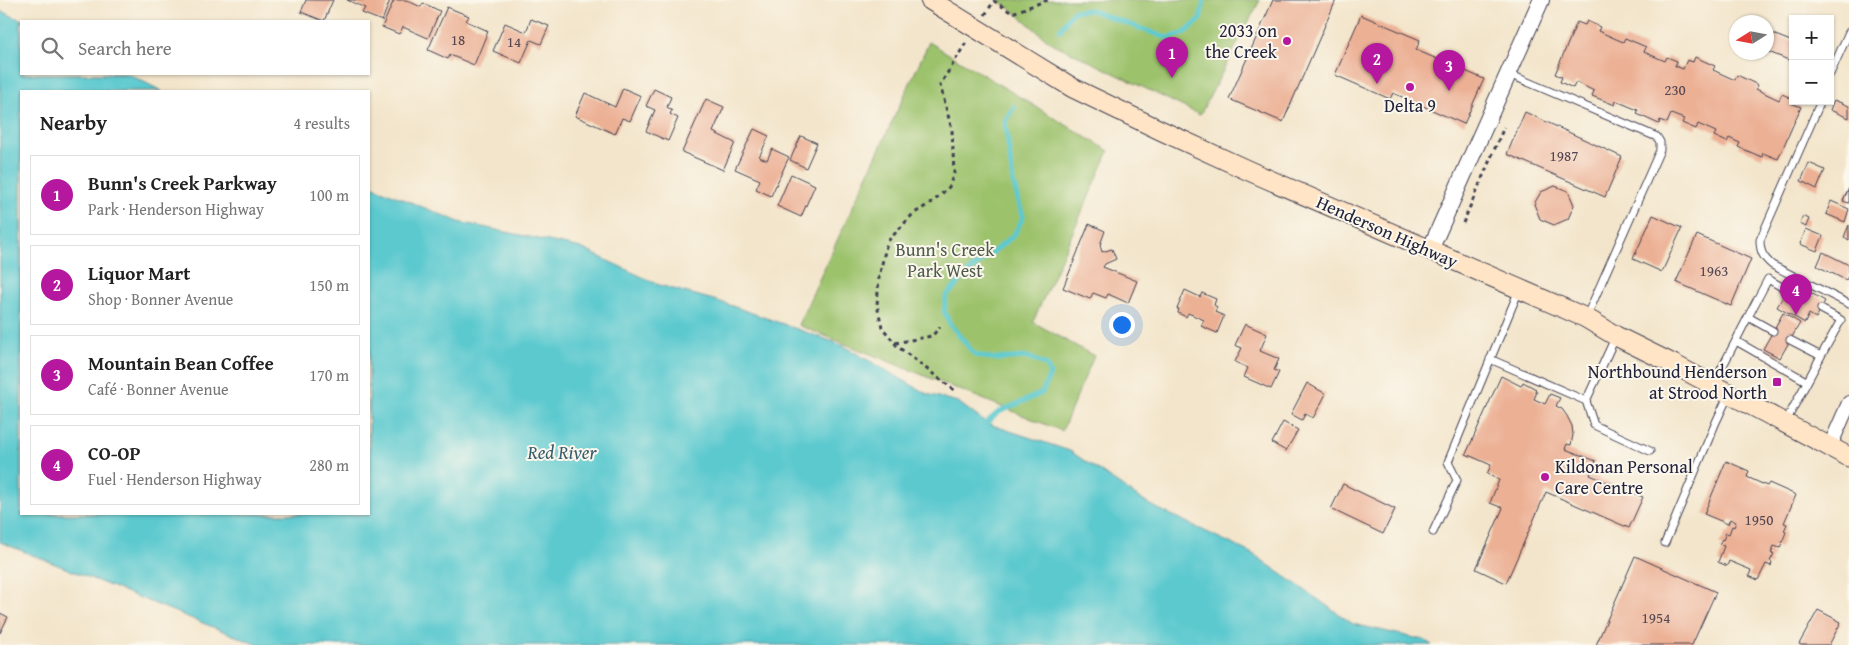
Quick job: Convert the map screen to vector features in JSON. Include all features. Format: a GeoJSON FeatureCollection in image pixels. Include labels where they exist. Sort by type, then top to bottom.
{"type":"FeatureCollection","features":[{"type":"Feature","properties":{"kind":"main road","name":"Henderson Highway"},"geometry":{"type":"LineString","coordinates":[[930,0],[950,9],[975,29],[1073,88],[1160,130],[1586,318],[1616,336],[1849,457]]}},
{"type":"Feature","properties":{"kind":"street"},"geometry":{"type":"LineString","coordinates":[[1430,250],[1541,0]]}},
{"type":"Feature","properties":{"kind":"street"},"geometry":{"type":"LineString","coordinates":[[1830,446],[1849,403]]}},
{"type":"Feature","properties":{"kind":"lane"},"geometry":{"type":"LineString","coordinates":[[1834,65],[1849,32]]}},
{"type":"Feature","properties":{"kind":"lane"},"geometry":{"type":"LineString","coordinates":[[1509,74],[1657,137],[1660,142],[1660,150],[1586,318]]}},
{"type":"Feature","properties":{"kind":"lane"},"geometry":{"type":"LineString","coordinates":[[1819,105],[1760,240],[1760,250],[1772,265],[1849,304]]}},
{"type":"Feature","properties":{"kind":"lane"},"geometry":{"type":"LineString","coordinates":[[1665,543],[1716,422],[1721,390],[1736,341],[1768,279],[1787,290]]}},
{"type":"Feature","properties":{"kind":"lane"},"geometry":{"type":"LineString","coordinates":[[1433,532],[1457,480],[1448,462],[1519,290]]}},
{"type":"Feature","properties":{"kind":"lane"},"geometry":{"type":"LineString","coordinates":[[1785,423],[1806,381],[1841,320],[1821,309]]}},
{"type":"Feature","properties":{"kind":"lane"},"geometry":{"type":"LineString","coordinates":[[1748,317],[1773,331]]}},
{"type":"Feature","properties":{"kind":"lane"},"geometry":{"type":"LineString","coordinates":[[1616,336],[1586,402],[1594,425],[1650,451]]}},
{"type":"Feature","properties":{"kind":"lane"},"geometry":{"type":"LineString","coordinates":[[1790,340],[1820,356]]}},
{"type":"Feature","properties":{"kind":"lane"},"geometry":{"type":"LineString","coordinates":[[1736,341],[1806,381]]}},
{"type":"Feature","properties":{"kind":"lane"},"geometry":{"type":"LineString","coordinates":[[1490,359],[1586,402]]}},
{"type":"Feature","properties":{"kind":"path"},"geometry":{"type":"LineString","coordinates":[[954,390],[894,343],[882,327],[877,305],[879,277],[887,242],[913,214],[934,201],[949,187],[954,173],[952,130],[940,85],[975,29],[994,1],[1012,13],[1048,0]]}},
{"type":"Feature","properties":{"kind":"path"},"geometry":{"type":"LineString","coordinates":[[1463,224],[1505,125]]}},
{"type":"Feature","properties":{"kind":"path"},"geometry":{"type":"LineString","coordinates":[[894,343],[932,336],[940,327]]}},
{"type":"Feature","properties":{"kind":"green space"},"geometry":{"type":"Polygon","coordinates":[[[998,0],[1260,0],[1200,115],[1050,42],[998,0]]]}},
{"type":"Feature","properties":{"kind":"green space","name":"Bunn's Creek Park West"},"geometry":{"type":"Polygon","coordinates":[[[929,42],[1109,151],[1033,322],[1094,356],[1062,431],[798,325],[929,42]]]}},
{"type":"Feature","properties":{"kind":"water","name":"Red River"},"geometry":{"type":"Polygon","coordinates":[[[0,11],[22,20],[20,20],[20,75],[130,75],[160,90],[20,90],[20,515],[370,515],[370,185],[459,222],[581,248],[659,285],[721,302],[842,345],[927,394],[958,402],[986,423],[1070,451],[1148,504],[1253,554],[1353,624],[1424,640],[1432,645],[258,645],[0,542],[0,11]]]}},
{"type":"Feature","properties":{"kind":"building"},"geometry":{"type":"Polygon","coordinates":[[[306,0],[333,0],[324,20],[301,12],[306,0]]]}},
{"type":"Feature","properties":{"kind":"building"},"geometry":{"type":"Polygon","coordinates":[[[347,0],[390,0],[382,21],[362,13],[365,8],[347,0]]]}},
{"type":"Feature","properties":{"kind":"building"},"geometry":{"type":"Polygon","coordinates":[[[394,0],[406,0],[421,7],[423,3],[440,11],[428,38],[403,27],[399,34],[382,27],[394,0]]]}},
{"type":"Feature","properties":{"kind":"building","name":"2033 on the Creek"},"geometry":{"type":"Polygon","coordinates":[[[1273,0],[1336,0],[1283,122],[1229,99],[1273,0]]]}},
{"type":"Feature","properties":{"kind":"building"},"geometry":{"type":"Polygon","coordinates":[[[447,7],[469,16],[466,21],[488,31],[474,65],[450,55],[448,59],[428,50],[447,7]]]}},
{"type":"Feature","properties":{"kind":"building"},"geometry":{"type":"Polygon","coordinates":[[[1361,15],[1420,40],[1416,50],[1484,79],[1464,124],[1393,93],[1390,99],[1335,75],[1361,15]]]}},
{"type":"Feature","properties":{"kind":"building"},"geometry":{"type":"Polygon","coordinates":[[[531,19],[549,26],[541,44],[531,40],[521,63],[493,51],[505,23],[526,32],[531,19]]]}},
{"type":"Feature","properties":{"kind":"building"},"geometry":{"type":"Polygon","coordinates":[[[1587,21],[1600,27],[1598,31],[1623,42],[1625,38],[1646,47],[1644,52],[1665,61],[1667,57],[1677,61],[1675,66],[1683,69],[1687,60],[1693,62],[1695,57],[1715,66],[1713,70],[1735,80],[1737,75],[1758,85],[1756,89],[1779,100],[1782,94],[1789,97],[1789,105],[1801,107],[1778,159],[1763,153],[1762,157],[1738,147],[1740,143],[1729,138],[1727,142],[1714,136],[1716,132],[1698,124],[1696,129],[1682,123],[1684,119],[1671,114],[1667,123],[1660,120],[1659,124],[1637,114],[1638,110],[1616,101],[1615,105],[1592,96],[1594,91],[1576,82],[1573,88],[1560,82],[1562,77],[1555,74],[1577,22],[1585,25],[1587,21]]]}},
{"type":"Feature","properties":{"kind":"building"},"geometry":{"type":"Polygon","coordinates":[[[1774,34],[1789,40],[1789,60],[1774,54],[1774,34]]]}},
{"type":"Feature","properties":{"kind":"building"},"geometry":{"type":"Polygon","coordinates":[[[623,88],[641,96],[630,121],[622,118],[615,134],[575,116],[585,93],[615,107],[623,88]]]}},
{"type":"Feature","properties":{"kind":"building"},"geometry":{"type":"Polygon","coordinates":[[[654,89],[671,97],[667,107],[672,110],[670,114],[678,118],[668,141],[646,131],[655,110],[646,106],[654,89]]]}},
{"type":"Feature","properties":{"kind":"building"},"geometry":{"type":"Polygon","coordinates":[[[706,99],[724,107],[713,132],[735,143],[723,170],[682,152],[706,99]]]}},
{"type":"Feature","properties":{"kind":"building"},"geometry":{"type":"Polygon","coordinates":[[[1834,100],[1849,106],[1849,118],[1830,110],[1832,105],[1834,105],[1834,100]]]}},
{"type":"Feature","properties":{"kind":"building"},"geometry":{"type":"Polygon","coordinates":[[[1525,112],[1622,157],[1605,197],[1507,154],[1525,112]]]}},
{"type":"Feature","properties":{"kind":"building"},"geometry":{"type":"Polygon","coordinates":[[[754,129],[769,136],[759,157],[767,160],[772,149],[789,157],[771,196],[756,189],[760,180],[735,169],[754,129]]]}},
{"type":"Feature","properties":{"kind":"building"},"geometry":{"type":"Polygon","coordinates":[[[801,136],[817,143],[806,168],[790,160],[801,136]]]}},
{"type":"Feature","properties":{"kind":"building"},"geometry":{"type":"Polygon","coordinates":[[[1809,163],[1825,170],[1817,189],[1801,181],[1809,163]]]}},
{"type":"Feature","properties":{"kind":"building"},"geometry":{"type":"Polygon","coordinates":[[[791,174],[815,185],[801,217],[777,206],[791,174]]]}},
{"type":"Feature","properties":{"kind":"building"},"geometry":{"type":"Polygon","coordinates":[[[1555,186],[1568,191],[1574,205],[1568,219],[1554,225],[1540,219],[1534,204],[1541,192],[1555,186]]]}},
{"type":"Feature","properties":{"kind":"building"},"geometry":{"type":"Polygon","coordinates":[[[1849,188],[1849,203],[1843,201],[1849,188]]]}},
{"type":"Feature","properties":{"kind":"building"},"geometry":{"type":"Polygon","coordinates":[[[1831,201],[1849,209],[1845,222],[1826,214],[1831,201]]]}},
{"type":"Feature","properties":{"kind":"building"},"geometry":{"type":"Polygon","coordinates":[[[1653,215],[1682,228],[1662,272],[1633,259],[1653,215]]]}},
{"type":"Feature","properties":{"kind":"building"},"geometry":{"type":"Polygon","coordinates":[[[1803,216],[1809,219],[1806,227],[1800,224],[1803,216]]]}},
{"type":"Feature","properties":{"kind":"building"},"geometry":{"type":"Polygon","coordinates":[[[1089,224],[1105,231],[1100,245],[1102,252],[1112,249],[1116,259],[1105,264],[1103,267],[1137,281],[1128,303],[1108,294],[1106,298],[1093,293],[1090,299],[1063,288],[1089,224]]]}},
{"type":"Feature","properties":{"kind":"building"},"geometry":{"type":"Polygon","coordinates":[[[1849,225],[1849,240],[1844,237],[1849,225]]]}},
{"type":"Feature","properties":{"kind":"building"},"geometry":{"type":"Polygon","coordinates":[[[1806,229],[1823,236],[1817,251],[1800,244],[1806,229]]]}},
{"type":"Feature","properties":{"kind":"building"},"geometry":{"type":"Polygon","coordinates":[[[1697,235],[1751,259],[1731,306],[1676,282],[1697,235]]]}},
{"type":"Feature","properties":{"kind":"building"},"geometry":{"type":"Polygon","coordinates":[[[1823,252],[1849,265],[1849,275],[1846,280],[1817,266],[1823,252]]]}},
{"type":"Feature","properties":{"kind":"building"},"geometry":{"type":"Polygon","coordinates":[[[1792,282],[1825,301],[1816,318],[1809,314],[1805,323],[1777,307],[1792,282]]]}},
{"type":"Feature","properties":{"kind":"building"},"geometry":{"type":"Polygon","coordinates":[[[1185,290],[1200,297],[1202,293],[1216,299],[1214,305],[1217,307],[1215,312],[1224,316],[1217,333],[1201,326],[1204,320],[1188,313],[1186,317],[1178,313],[1179,309],[1177,309],[1185,290]]]}},
{"type":"Feature","properties":{"kind":"building"},"geometry":{"type":"Polygon","coordinates":[[[1783,313],[1800,323],[1780,358],[1763,349],[1783,313]]]}},
{"type":"Feature","properties":{"kind":"building"},"geometry":{"type":"Polygon","coordinates":[[[1245,324],[1267,334],[1260,351],[1279,359],[1274,370],[1279,372],[1271,389],[1244,377],[1248,368],[1235,362],[1242,348],[1235,345],[1245,324]]]}},
{"type":"Feature","properties":{"kind":"building","name":"Kildonan Personal Care Centre"},"geometry":{"type":"Polygon","coordinates":[[[1501,376],[1521,386],[1523,382],[1536,389],[1535,392],[1537,392],[1534,399],[1545,404],[1550,394],[1560,398],[1556,406],[1562,409],[1567,416],[1572,426],[1573,435],[1571,445],[1567,444],[1565,449],[1596,461],[1590,475],[1643,497],[1629,528],[1546,492],[1506,583],[1476,569],[1503,508],[1490,503],[1499,480],[1487,474],[1491,465],[1466,454],[1501,376]]]}},
{"type":"Feature","properties":{"kind":"building"},"geometry":{"type":"Polygon","coordinates":[[[1307,383],[1326,394],[1313,418],[1305,414],[1302,420],[1291,414],[1307,383]]]}},
{"type":"Feature","properties":{"kind":"building"},"geometry":{"type":"Polygon","coordinates":[[[1283,422],[1298,430],[1286,451],[1272,443],[1283,422]]]}},
{"type":"Feature","properties":{"kind":"building"},"geometry":{"type":"Polygon","coordinates":[[[1726,461],[1749,471],[1747,477],[1767,486],[1769,483],[1796,495],[1784,523],[1787,524],[1784,531],[1786,532],[1780,548],[1774,546],[1771,553],[1774,554],[1770,561],[1772,562],[1771,566],[1766,564],[1758,580],[1749,576],[1751,570],[1729,561],[1727,566],[1718,562],[1724,546],[1719,544],[1726,533],[1729,534],[1736,522],[1730,519],[1728,524],[1704,514],[1726,461]]]}},
{"type":"Feature","properties":{"kind":"building"},"geometry":{"type":"Polygon","coordinates":[[[1343,484],[1395,509],[1383,534],[1331,509],[1343,484]]]}},
{"type":"Feature","properties":{"kind":"building"},"geometry":{"type":"Polygon","coordinates":[[[1635,556],[1716,592],[1692,645],[1596,645],[1635,556]]]}},
{"type":"Feature","properties":{"kind":"building"},"geometry":{"type":"Polygon","coordinates":[[[1818,610],[1841,622],[1829,645],[1799,644],[1818,610]]]}},
{"type":"Feature","properties":{"kind":"building"},"geometry":{"type":"Polygon","coordinates":[[[0,613],[8,617],[0,633],[0,613]]]}},
{"type":"Feature","properties":{"kind":"waterway"},"geometry":{"type":"LineString","coordinates":[[1060,30],[1073,11],[1090,10],[1167,38],[1183,34],[1200,20],[1204,0]]}},
{"type":"Feature","properties":{"kind":"waterway"},"geometry":{"type":"LineString","coordinates":[[986,423],[999,412],[1042,393],[1050,374],[1046,365],[1028,357],[995,359],[975,355],[950,324],[944,311],[946,296],[972,269],[1014,235],[1023,217],[1013,182],[1005,121],[1014,107]]}},
{"type":"Feature","properties":{"kind":"place","name":"2033 on the Creek"},"geometry":{"type":"Point","coordinates":[1287,41]}},
{"type":"Feature","properties":{"kind":"place","name":"Bunn's Creek Parkway"},"geometry":{"type":"Point","coordinates":[1172,78]}},
{"type":"Feature","properties":{"kind":"place","name":"Liquor Mart"},"geometry":{"type":"Point","coordinates":[1377,84]}},
{"type":"Feature","properties":{"kind":"place","name":"Delta 9"},"geometry":{"type":"Point","coordinates":[1410,87]}},
{"type":"Feature","properties":{"kind":"place","name":"Mountain Bean Coffee"},"geometry":{"type":"Point","coordinates":[1449,91]}},
{"type":"Feature","properties":{"kind":"place","name":"CO-OP"},"geometry":{"type":"Point","coordinates":[1796,315]}},
{"type":"Feature","properties":{"kind":"place","name":"Northbound Henderson at Strood North"},"geometry":{"type":"Point","coordinates":[1777,382]}},
{"type":"Feature","properties":{"kind":"place","name":"Kildonan Personal Care Centre"},"geometry":{"type":"Point","coordinates":[1545,477]}}]}
